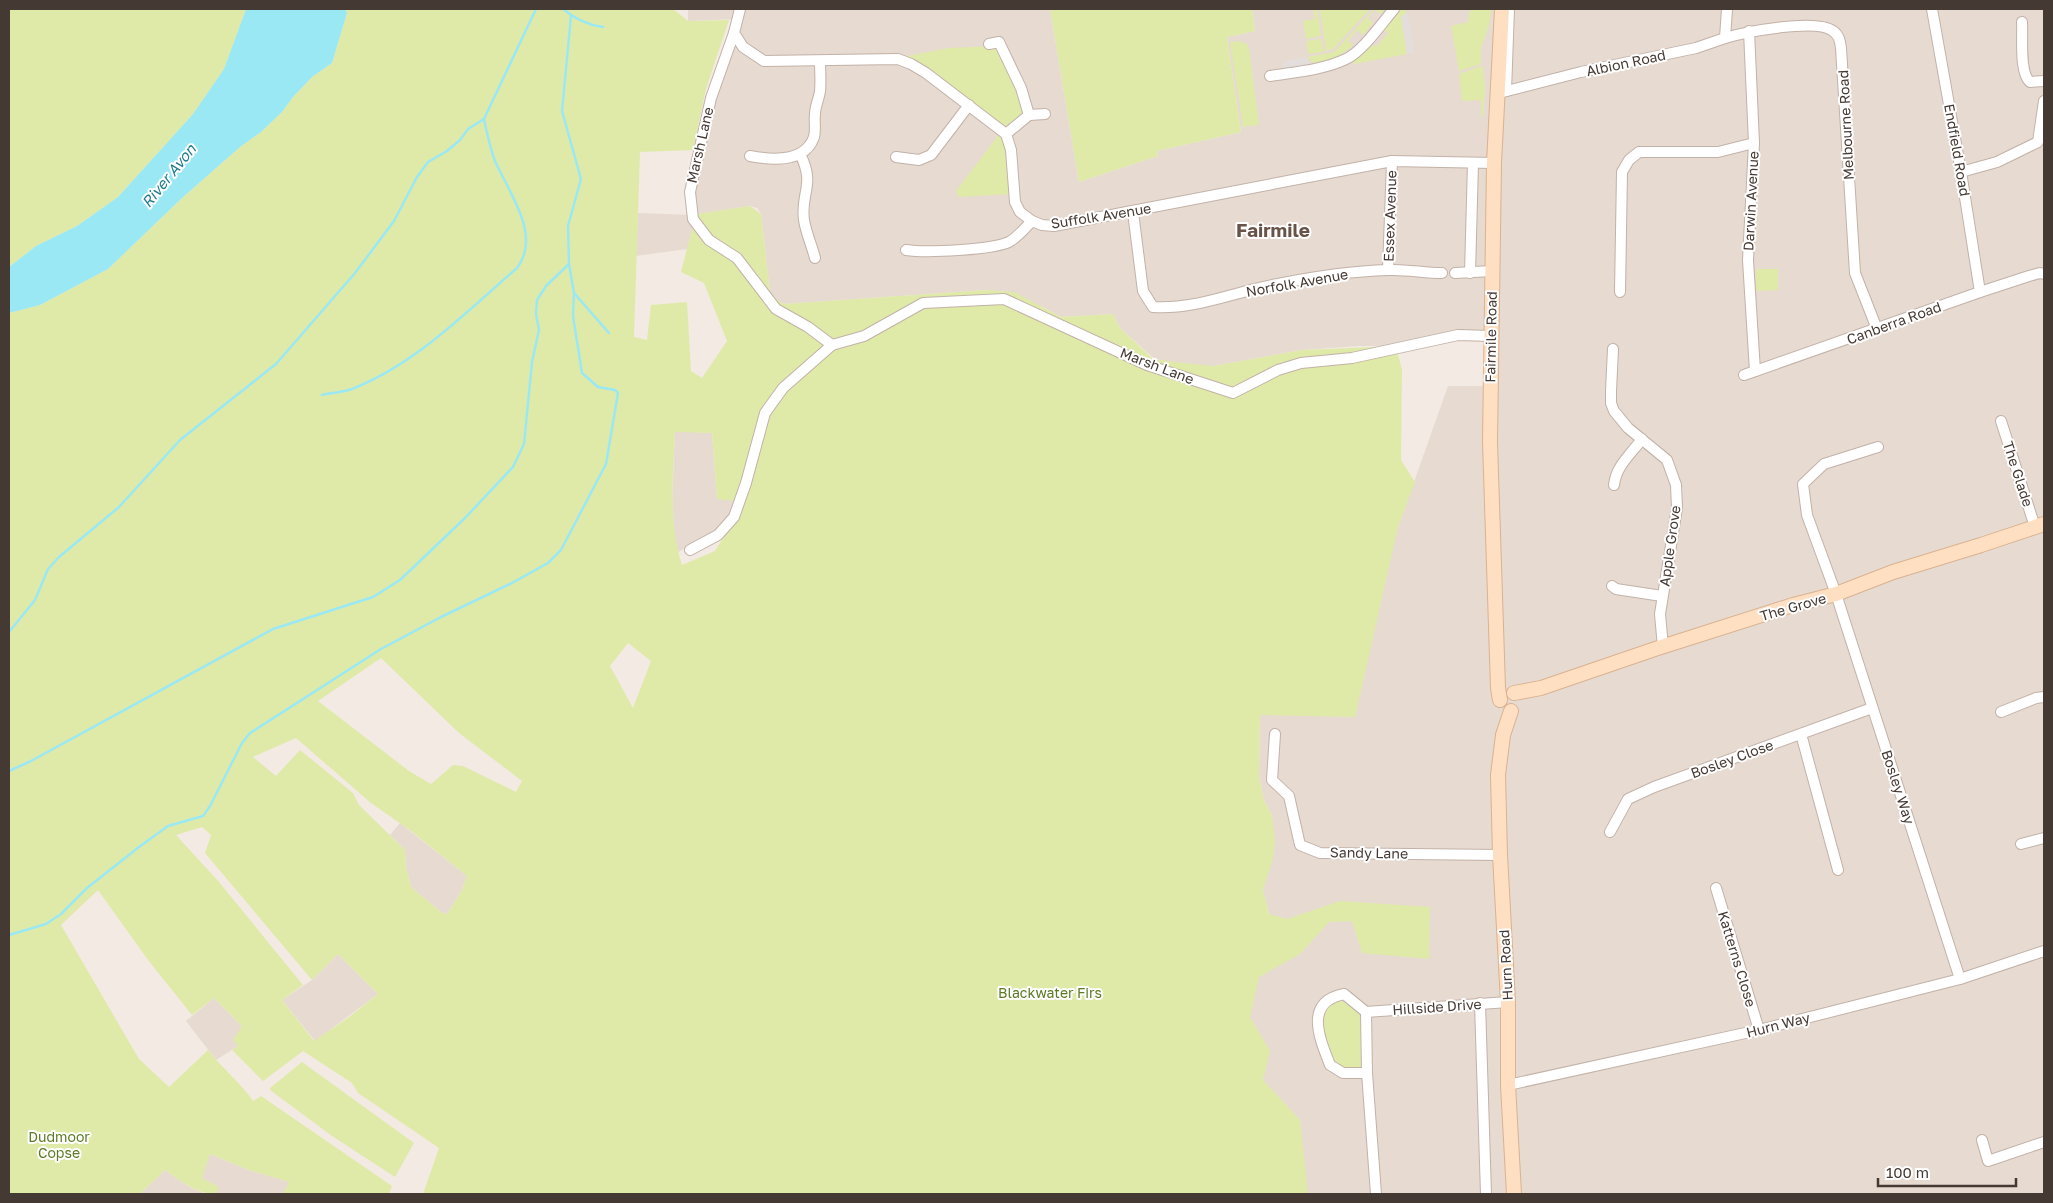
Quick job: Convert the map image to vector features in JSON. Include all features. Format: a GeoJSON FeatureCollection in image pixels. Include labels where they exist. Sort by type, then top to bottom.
{"type":"FeatureCollection","features":[{"type":"Feature","properties":{"kind":"main road","name":"Fairmile Road"},"geometry":{"type":"LineString","coordinates":[[1502,9],[1503,92],[1494,163],[1490,442],[1497,666],[1509,701]]}},
{"type":"Feature","properties":{"kind":"main road","name":"The Grove"},"geometry":{"type":"LineString","coordinates":[[1509,701],[1541,688],[1663,647],[1793,605],[1836,594],[1893,572],[2040,525]]}},
{"type":"Feature","properties":{"kind":"main road","name":"Hurn Road"},"geometry":{"type":"LineString","coordinates":[[1509,701],[1498,775],[1500,855],[1508,1002],[1508,1085],[1514,1194]]}},
{"type":"Feature","properties":{"kind":"street","name":"Marsh Lane"},"geometry":{"type":"LineString","coordinates":[[740,9],[734,33],[711,98],[690,192],[693,219],[709,240],[738,258],[776,309],[808,327],[832,345]]}},
{"type":"Feature","properties":{"kind":"street"},"geometry":{"type":"LineString","coordinates":[[1270,76],[1305,70],[1347,59],[1367,41],[1394,9]]}},
{"type":"Feature","properties":{"kind":"street"},"geometry":{"type":"LineString","coordinates":[[1503,92],[1509,9]]}},
{"type":"Feature","properties":{"kind":"street"},"geometry":{"type":"LineString","coordinates":[[1725,38],[1727,9]]}},
{"type":"Feature","properties":{"kind":"street","name":"Endfield Road"},"geometry":{"type":"LineString","coordinates":[[1932,9],[1980,292]]}},
{"type":"Feature","properties":{"kind":"street"},"geometry":{"type":"LineString","coordinates":[[2022,22],[2023,69],[2026,79],[2030,82],[2044,81]]}},
{"type":"Feature","properties":{"kind":"street","name":"Melbourne Road"},"geometry":{"type":"LineString","coordinates":[[1725,38],[1749,31],[1821,26],[1832,30],[1839,37],[1842,48],[1854,274],[1877,328]]}},
{"type":"Feature","properties":{"kind":"street","name":"Darwin Avenue"},"geometry":{"type":"LineString","coordinates":[[1749,31],[1754,143],[1748,260],[1756,371]]}},
{"type":"Feature","properties":{"kind":"street"},"geometry":{"type":"LineString","coordinates":[[734,33],[743,47],[764,61],[886,59],[906,62],[926,73],[1006,134],[1029,115],[1045,114]]}},
{"type":"Feature","properties":{"kind":"street","name":"Albion Road"},"geometry":{"type":"LineString","coordinates":[[1503,92],[1581,72],[1696,48],[1725,38]]}},
{"type":"Feature","properties":{"kind":"street"},"geometry":{"type":"LineString","coordinates":[[989,44],[999,42],[1021,88],[1029,115]]}},
{"type":"Feature","properties":{"kind":"street"},"geometry":{"type":"LineString","coordinates":[[750,156],[767,159],[783,158],[800,154],[808,146],[814,137],[814,114],[820,89],[820,60]]}},
{"type":"Feature","properties":{"kind":"street"},"geometry":{"type":"LineString","coordinates":[[1961,172],[1997,162],[2038,142],[2044,101]]}},
{"type":"Feature","properties":{"kind":"street"},"geometry":{"type":"LineString","coordinates":[[896,157],[919,160],[931,155],[969,105]]}},
{"type":"Feature","properties":{"kind":"street","name":"Suffolk Avenue"},"geometry":{"type":"LineString","coordinates":[[1006,134],[1011,150],[1015,202],[1020,212],[1032,221],[1042,225],[1054,226],[1392,161],[1494,163]]}},
{"type":"Feature","properties":{"kind":"street"},"geometry":{"type":"LineString","coordinates":[[1623,286],[1622,172],[1629,160],[1638,152],[1718,152],[1754,143]]}},
{"type":"Feature","properties":{"kind":"street"},"geometry":{"type":"LineString","coordinates":[[800,154],[806,165],[808,177],[804,220],[815,258]]}},
{"type":"Feature","properties":{"kind":"street","name":"Essex Avenue"},"geometry":{"type":"LineString","coordinates":[[1388,270],[1392,161]]}},
{"type":"Feature","properties":{"kind":"street"},"geometry":{"type":"LineString","coordinates":[[1470,273],[1473,163]]}},
{"type":"Feature","properties":{"kind":"street","name":"Norfolk Avenue"},"geometry":{"type":"LineString","coordinates":[[1133,212],[1143,292],[1154,307],[1172,308],[1198,304],[1276,284],[1388,270],[1442,273]]}},
{"type":"Feature","properties":{"kind":"street"},"geometry":{"type":"LineString","coordinates":[[906,250],[918,252],[946,251],[996,245],[1008,242],[1032,221]]}},
{"type":"Feature","properties":{"kind":"street"},"geometry":{"type":"LineString","coordinates":[[1455,273],[1492,271]]}},
{"type":"Feature","properties":{"kind":"street","name":"Canberra Road"},"geometry":{"type":"LineString","coordinates":[[1744,375],[1980,292],[2029,276],[2040,273],[2044,274]]}},
{"type":"Feature","properties":{"kind":"street","name":"Marsh Lane"},"geometry":{"type":"LineString","coordinates":[[690,550],[718,535],[734,517],[748,476],[765,413],[783,388],[832,345],[864,336],[923,302],[1004,299],[1147,365],[1233,392],[1278,370],[1302,363],[1352,358],[1458,335],[1491,336]]}},
{"type":"Feature","properties":{"kind":"street","name":"Apple Grove"},"geometry":{"type":"LineString","coordinates":[[1613,350],[1611,403],[1620,418],[1667,460],[1676,485],[1677,508],[1660,614],[1663,647]]}},
{"type":"Feature","properties":{"kind":"street","name":"The Glade"},"geometry":{"type":"LineString","coordinates":[[2000,421],[2040,525]]}},
{"type":"Feature","properties":{"kind":"street"},"geometry":{"type":"LineString","coordinates":[[1614,485],[1615,476],[1620,466],[1642,439]]}},
{"type":"Feature","properties":{"kind":"street","name":"Bosley Way"},"geometry":{"type":"LineString","coordinates":[[1878,447],[1824,464],[1803,484],[1807,515],[1836,594],[1960,979]]}},
{"type":"Feature","properties":{"kind":"street"},"geometry":{"type":"LineString","coordinates":[[1612,586],[1616,589],[1662,596]]}},
{"type":"Feature","properties":{"kind":"street"},"geometry":{"type":"LineString","coordinates":[[2001,712],[2036,698],[2044,697]]}},
{"type":"Feature","properties":{"kind":"street","name":"Bosley Close"},"geometry":{"type":"LineString","coordinates":[[1610,832],[1628,799],[1872,708]]}},
{"type":"Feature","properties":{"kind":"street","name":"Sandy Lane"},"geometry":{"type":"LineString","coordinates":[[1275,734],[1272,780],[1289,796],[1300,845],[1320,853],[1500,855]]}},
{"type":"Feature","properties":{"kind":"street"},"geometry":{"type":"LineString","coordinates":[[1801,734],[1838,870]]}},
{"type":"Feature","properties":{"kind":"street"},"geometry":{"type":"LineString","coordinates":[[2021,844],[2044,838]]}},
{"type":"Feature","properties":{"kind":"street","name":"Katterns Close"},"geometry":{"type":"LineString","coordinates":[[1716,888],[1759,1030]]}},
{"type":"Feature","properties":{"kind":"street","name":"Hurn Way"},"geometry":{"type":"LineString","coordinates":[[1508,1085],[1759,1030],[1960,979],[2044,951]]}},
{"type":"Feature","properties":{"kind":"street"},"geometry":{"type":"LineString","coordinates":[[1367,1072],[1343,1073],[1330,1066],[1317,1022],[1321,1005],[1332,996],[1344,994],[1366,1012],[1367,1072],[1376,1194]]}},
{"type":"Feature","properties":{"kind":"street","name":"Hillside Drive"},"geometry":{"type":"LineString","coordinates":[[1366,1012],[1508,1002]]}},
{"type":"Feature","properties":{"kind":"street","name":"Hurn Road"},"geometry":{"type":"LineString","coordinates":[[1480,1004],[1486,1194]]}},
{"type":"Feature","properties":{"kind":"street"},"geometry":{"type":"LineString","coordinates":[[1982,1140],[1988,1161],[2044,1142]]}},
{"type":"Feature","properties":{"kind":"shaded area"},"geometry":{"type":"Polygon","coordinates":[[[688,9],[1050,9],[1079,182],[1158,156],[1157,151],[1241,132],[1227,37],[1255,31],[1252,9],[2044,9],[2044,1194],[1295,1194],[1241,1052],[1269,914],[1263,890],[1272,816],[1264,800],[1259,777],[1260,714],[1398,527],[1448,386],[1490,386],[1491,337],[1458,335],[1410,346],[1358,346],[1302,350],[1213,366],[1174,365],[1152,357],[1120,328],[1113,314],[1061,317],[1043,307],[986,290],[784,304],[777,300],[770,292],[761,214],[757,208],[750,206],[697,214],[687,249],[636,256],[638,213],[692,215],[690,192],[737,19],[688,21],[688,9]]]}},
{"type":"Feature","properties":{"kind":"shaded area"},"geometry":{"type":"Polygon","coordinates":[[[1408,13],[1414,52],[1407,54],[1401,16],[1408,13]]]}},
{"type":"Feature","properties":{"kind":"shaded area"},"geometry":{"type":"Polygon","coordinates":[[[1307,57],[1308,62],[1313,65],[1279,70],[1283,67],[1284,61],[1307,57]]]}},
{"type":"Feature","properties":{"kind":"shaded area"},"geometry":{"type":"Polygon","coordinates":[[[675,431],[712,433],[717,499],[735,500],[729,515],[714,533],[678,552],[672,503],[675,431]]]}},
{"type":"Feature","properties":{"kind":"shaded area"},"geometry":{"type":"Polygon","coordinates":[[[400,823],[467,876],[461,892],[447,914],[441,912],[411,887],[406,867],[405,850],[390,835],[400,823]]]}},
{"type":"Feature","properties":{"kind":"shaded area"},"geometry":{"type":"Polygon","coordinates":[[[338,954],[378,994],[315,1041],[282,1000],[312,980],[338,954]]]}},
{"type":"Feature","properties":{"kind":"shaded area"},"geometry":{"type":"Polygon","coordinates":[[[214,998],[242,1026],[238,1046],[216,1060],[186,1021],[214,998]]]}},
{"type":"Feature","properties":{"kind":"shaded area"},"geometry":{"type":"Polygon","coordinates":[[[210,1154],[249,1170],[290,1182],[283,1194],[216,1194],[218,1187],[201,1178],[210,1154]]]}},
{"type":"Feature","properties":{"kind":"shaded area"},"geometry":{"type":"Polygon","coordinates":[[[165,1170],[188,1186],[205,1194],[140,1194],[165,1170]]]}},
{"type":"Feature","properties":{"kind":"green space"},"geometry":{"type":"Polygon","coordinates":[[[9,9],[246,9],[224,69],[193,114],[118,197],[77,226],[36,246],[9,267],[9,9]]]}},
{"type":"Feature","properties":{"kind":"green space"},"geometry":{"type":"Polygon","coordinates":[[[345,9],[673,9],[688,21],[729,20],[706,89],[693,150],[640,152],[634,337],[647,340],[651,305],[687,302],[691,371],[702,378],[727,341],[704,283],[681,272],[696,214],[750,206],[761,214],[770,292],[777,300],[784,304],[986,290],[1014,292],[1061,317],[1113,314],[1120,328],[1153,359],[1213,366],[1302,350],[1396,346],[1402,370],[1401,460],[1415,482],[1398,527],[1355,717],[1260,715],[1259,777],[1264,800],[1272,816],[1275,841],[1273,858],[1263,890],[1269,914],[1287,919],[1340,901],[1430,907],[1429,959],[1362,953],[1352,921],[1329,922],[1300,954],[1259,977],[1250,1017],[1270,1051],[1263,1080],[1300,1120],[1308,1194],[423,1194],[439,1148],[358,1093],[352,1083],[303,1051],[263,1081],[232,1050],[238,1046],[233,1040],[242,1026],[214,998],[192,1015],[148,960],[98,890],[61,925],[139,1059],[169,1087],[208,1050],[253,1101],[261,1096],[392,1186],[389,1194],[283,1194],[289,1182],[249,1170],[210,1154],[202,1178],[219,1187],[216,1194],[195,1189],[165,1170],[140,1194],[9,1194],[9,313],[40,305],[108,269],[182,198],[240,147],[261,132],[282,112],[312,77],[332,63],[347,13],[345,9]],[[675,432],[673,516],[682,565],[715,551],[745,502],[717,499],[712,433],[675,432]],[[628,643],[610,666],[633,708],[651,661],[628,643]],[[381,658],[318,701],[409,771],[431,784],[453,765],[463,766],[516,792],[522,781],[459,733],[381,658]],[[296,738],[253,757],[276,776],[300,750],[353,793],[359,805],[405,850],[406,867],[411,887],[441,912],[447,914],[461,892],[467,876],[411,831],[371,803],[296,738]],[[202,827],[176,835],[219,882],[303,985],[282,1000],[314,1041],[378,994],[338,954],[312,980],[205,853],[211,835],[202,827]]]}},
{"type":"Feature","properties":{"kind":"green space"},"geometry":{"type":"Polygon","coordinates":[[[1050,9],[1252,9],[1255,31],[1227,37],[1241,132],[1157,151],[1158,156],[1079,182],[1050,9]]]}},
{"type":"Feature","properties":{"kind":"green space"},"geometry":{"type":"Polygon","coordinates":[[[1313,9],[1317,9],[1321,36],[1306,39],[1303,21],[1315,19],[1313,9]]]}},
{"type":"Feature","properties":{"kind":"green space"},"geometry":{"type":"Polygon","coordinates":[[[1320,9],[1370,9],[1333,49],[1326,51],[1320,9]]]}},
{"type":"Feature","properties":{"kind":"green space"},"geometry":{"type":"Polygon","coordinates":[[[1374,9],[1385,9],[1381,14],[1375,10],[1368,18],[1373,23],[1363,35],[1357,30],[1348,41],[1353,45],[1349,49],[1323,63],[1311,61],[1308,57],[1334,52],[1374,9]]]}},
{"type":"Feature","properties":{"kind":"green space"},"geometry":{"type":"Polygon","coordinates":[[[1399,9],[1405,9],[1406,15],[1401,16],[1407,54],[1354,64],[1353,60],[1370,43],[1376,47],[1388,33],[1383,28],[1399,9]]]}},
{"type":"Feature","properties":{"kind":"green space"},"geometry":{"type":"Polygon","coordinates":[[[1470,9],[1492,9],[1488,29],[1481,47],[1481,64],[1459,71],[1451,26],[1468,22],[1470,9]]]}},
{"type":"Feature","properties":{"kind":"green space"},"geometry":{"type":"Polygon","coordinates":[[[1321,39],[1324,52],[1308,54],[1306,41],[1321,39]]]}},
{"type":"Feature","properties":{"kind":"green space"},"geometry":{"type":"Polygon","coordinates":[[[1239,41],[1247,44],[1249,48],[1259,125],[1243,127],[1230,42],[1239,41]]]}},
{"type":"Feature","properties":{"kind":"green space"},"geometry":{"type":"Polygon","coordinates":[[[999,46],[1025,112],[1006,128],[907,56],[949,48],[999,46]]]}},
{"type":"Feature","properties":{"kind":"green space"},"geometry":{"type":"Polygon","coordinates":[[[1481,66],[1483,67],[1485,88],[1483,116],[1481,116],[1481,100],[1462,101],[1459,74],[1481,66]]]}},
{"type":"Feature","properties":{"kind":"green space"},"geometry":{"type":"Polygon","coordinates":[[[1000,133],[1006,145],[1011,194],[959,197],[956,191],[1000,133]]]}},
{"type":"Feature","properties":{"kind":"green space"},"geometry":{"type":"Polygon","coordinates":[[[1756,269],[1778,269],[1778,290],[1756,291],[1756,269]]]}},
{"type":"Feature","properties":{"kind":"green space"},"geometry":{"type":"Polygon","coordinates":[[[1344,997],[1362,1013],[1363,1068],[1343,1070],[1332,1063],[1320,1021],[1325,1007],[1344,997]]]}},
{"type":"Feature","properties":{"kind":"green space"},"geometry":{"type":"Polygon","coordinates":[[[302,1062],[414,1143],[395,1177],[332,1136],[270,1090],[270,1088],[302,1062]]]}},
{"type":"Feature","properties":{"kind":"water","name":"River Avon"},"geometry":{"type":"Polygon","coordinates":[[[246,9],[345,9],[347,13],[332,63],[312,77],[282,112],[261,132],[240,147],[182,198],[108,269],[40,305],[9,313],[9,267],[36,246],[77,226],[118,197],[193,114],[224,69],[246,9]]]}},
{"type":"Feature","properties":{"kind":"waterway"},"geometry":{"type":"LineString","coordinates":[[9,632],[35,600],[48,569],[59,557],[119,507],[180,440],[276,364],[355,273],[394,221],[417,177],[428,162],[447,151],[460,140],[468,129],[484,119],[536,9]]}},
{"type":"Feature","properties":{"kind":"waterway"},"geometry":{"type":"LineString","coordinates":[[563,9],[582,21],[603,27]]}},
{"type":"Feature","properties":{"kind":"waterway"},"geometry":{"type":"LineString","coordinates":[[9,935],[46,924],[61,914],[87,888],[168,826],[203,816],[242,743],[250,733],[381,649],[441,617],[512,583],[548,563],[561,550],[606,464],[618,393],[615,390],[598,387],[582,373],[573,316],[574,293],[569,264],[568,226],[581,179],[562,111],[571,16]]}},
{"type":"Feature","properties":{"kind":"waterway"},"geometry":{"type":"LineString","coordinates":[[322,395],[352,389],[398,366],[439,336],[517,268],[524,255],[526,242],[525,228],[515,200],[495,161],[484,119]]}},
{"type":"Feature","properties":{"kind":"waterway"},"geometry":{"type":"LineString","coordinates":[[9,771],[31,761],[273,629],[373,597],[400,580],[465,518],[513,467],[524,444],[532,362],[539,330],[536,314],[537,300],[546,286],[569,264]]}},
{"type":"Feature","properties":{"kind":"waterway"},"geometry":{"type":"LineString","coordinates":[[574,293],[609,333]]}},
{"type":"Feature","properties":{"kind":"district","name":"Fairmile"},"geometry":{"type":"Point","coordinates":[1273,230]}},
{"type":"Feature","properties":{"kind":"park label","name":"Blackwater Firs"},"geometry":{"type":"Point","coordinates":[1050,993]}},
{"type":"Feature","properties":{"kind":"park label","name":"Dudmoor Copse"},"geometry":{"type":"Point","coordinates":[59,1146]}}]}
